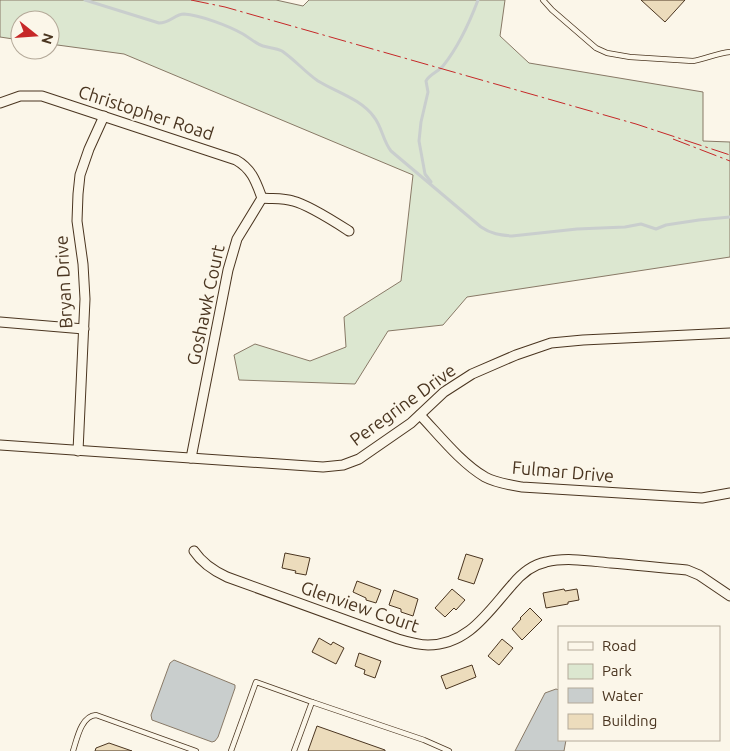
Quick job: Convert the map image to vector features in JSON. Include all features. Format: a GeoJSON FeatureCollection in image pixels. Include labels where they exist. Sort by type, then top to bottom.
{"type":"FeatureCollection","features":[{"type":"Feature","properties":{"kind":"street","name":"Christopher Road"},"geometry":{"type":"LineString","coordinates":[[0,103],[20,96],[42,96],[236,160],[244,165],[255,179],[262,198]]}},
{"type":"Feature","properties":{"kind":"street","name":"Bryan Drive"},"geometry":{"type":"LineString","coordinates":[[78,451],[85,299],[83,264],[77,221],[78,194],[80,175],[104,116]]}},
{"type":"Feature","properties":{"kind":"street"},"geometry":{"type":"LineString","coordinates":[[262,198],[293,200],[337,223],[348,231]]}},
{"type":"Feature","properties":{"kind":"street","name":"Goshawk Court"},"geometry":{"type":"LineString","coordinates":[[192,458],[228,270],[238,239],[262,198]]}},
{"type":"Feature","properties":{"kind":"street"},"geometry":{"type":"LineString","coordinates":[[0,322],[84,329]]}},
{"type":"Feature","properties":{"kind":"street","name":"Peregrine Drive"},"geometry":{"type":"LineString","coordinates":[[0,445],[323,467],[342,465],[359,459],[410,423],[444,392],[472,374],[516,355],[551,343],[730,332]]}},
{"type":"Feature","properties":{"kind":"street","name":"Fulmar Drive"},"geometry":{"type":"LineString","coordinates":[[420,414],[467,464],[486,477],[504,484],[522,487],[702,498],[730,492]]}},
{"type":"Feature","properties":{"kind":"street","name":"Glenview Court"},"geometry":{"type":"LineString","coordinates":[[194,551],[206,565],[227,577],[398,639],[426,645],[441,644],[455,640],[467,633],[479,623],[523,573],[534,566],[546,562],[583,560],[687,570],[699,575],[730,596]]}},
{"type":"Feature","properties":{"kind":"lane"},"geometry":{"type":"LineString","coordinates":[[543,0],[596,48],[612,54],[693,61],[730,52]]}},
{"type":"Feature","properties":{"kind":"lane"},"geometry":{"type":"LineString","coordinates":[[231,751],[256,682],[424,740],[449,751]]}},
{"type":"Feature","properties":{"kind":"lane"},"geometry":{"type":"LineString","coordinates":[[294,751],[312,702]]}},
{"type":"Feature","properties":{"kind":"lane"},"geometry":{"type":"LineString","coordinates":[[73,751],[84,722],[92,715],[196,751]]}},
{"type":"Feature","properties":{"kind":"green space"},"geometry":{"type":"Polygon","coordinates":[[[0,0],[276,0],[303,6],[309,0],[505,0],[500,36],[529,63],[703,92],[703,141],[730,142],[730,257],[467,297],[443,325],[388,331],[355,384],[239,380],[234,355],[255,344],[310,361],[346,347],[344,317],[401,281],[413,175],[124,54],[60,45],[60,10],[10,10],[10,38],[0,37],[0,0]]]}},
{"type":"Feature","properties":{"kind":"water"},"geometry":{"type":"Polygon","coordinates":[[[174,660],[235,685],[215,741],[212,742],[152,720],[151,715],[170,663],[174,660]]]}},
{"type":"Feature","properties":{"kind":"water"},"geometry":{"type":"Polygon","coordinates":[[[558,690],[558,741],[566,741],[564,751],[515,751],[545,693],[558,690]]]}},
{"type":"Feature","properties":{"kind":"building"},"geometry":{"type":"Polygon","coordinates":[[[641,0],[685,0],[665,22],[641,0]]]}},
{"type":"Feature","properties":{"kind":"building"},"geometry":{"type":"Polygon","coordinates":[[[285,553],[310,558],[306,575],[282,568],[285,553]]]}},
{"type":"Feature","properties":{"kind":"building"},"geometry":{"type":"Polygon","coordinates":[[[466,554],[483,559],[474,584],[458,579],[466,554]]]}},
{"type":"Feature","properties":{"kind":"building"},"geometry":{"type":"Polygon","coordinates":[[[357,581],[381,590],[376,603],[366,600],[366,598],[353,592],[357,581]]]}},
{"type":"Feature","properties":{"kind":"building"},"geometry":{"type":"Polygon","coordinates":[[[452,589],[465,600],[456,610],[454,608],[445,617],[435,608],[452,589]]]}},
{"type":"Feature","properties":{"kind":"building"},"geometry":{"type":"Polygon","coordinates":[[[564,589],[565,591],[577,589],[579,600],[546,608],[543,593],[564,589]]]}},
{"type":"Feature","properties":{"kind":"building"},"geometry":{"type":"Polygon","coordinates":[[[394,590],[418,599],[413,616],[389,605],[394,590]]]}},
{"type":"Feature","properties":{"kind":"building"},"geometry":{"type":"Polygon","coordinates":[[[530,608],[542,620],[522,640],[512,629],[530,608]]]}},
{"type":"Feature","properties":{"kind":"building"},"geometry":{"type":"Polygon","coordinates":[[[319,638],[331,645],[333,642],[344,648],[336,664],[312,652],[319,638]]]}},
{"type":"Feature","properties":{"kind":"building"},"geometry":{"type":"Polygon","coordinates":[[[502,639],[513,648],[499,665],[488,656],[502,639]]]}},
{"type":"Feature","properties":{"kind":"building"},"geometry":{"type":"Polygon","coordinates":[[[359,653],[381,661],[375,678],[364,674],[365,670],[355,666],[359,653]]]}},
{"type":"Feature","properties":{"kind":"building"},"geometry":{"type":"Polygon","coordinates":[[[472,665],[476,677],[446,689],[441,676],[472,665]]]}},
{"type":"Feature","properties":{"kind":"building"},"geometry":{"type":"Polygon","coordinates":[[[317,726],[385,750],[385,751],[308,751],[317,726]]]}},
{"type":"Feature","properties":{"kind":"building"},"geometry":{"type":"Polygon","coordinates":[[[109,743],[132,751],[95,751],[96,748],[109,743]]]}},
{"type":"Feature","properties":{"kind":"waterway"},"geometry":{"type":"LineString","coordinates":[[85,0],[159,23],[166,22],[181,14],[198,16],[243,34],[260,45],[282,51],[318,81],[362,105],[369,111],[377,121],[391,151],[481,227],[492,233],[512,236],[577,229],[625,227],[641,224],[656,229],[666,225],[730,217]]}},
{"type":"Feature","properties":{"kind":"waterway"},"geometry":{"type":"LineString","coordinates":[[431,182],[425,174],[419,141],[428,92],[426,81],[443,66],[454,51],[478,0]]}},
{"type":"Feature","properties":{"kind":"power"},"geometry":{"type":"LineString","coordinates":[[191,0],[225,7],[636,124],[730,155]]}},
{"type":"Feature","properties":{"kind":"power"},"geometry":{"type":"LineString","coordinates":[[673,139],[730,161]]}}]}
